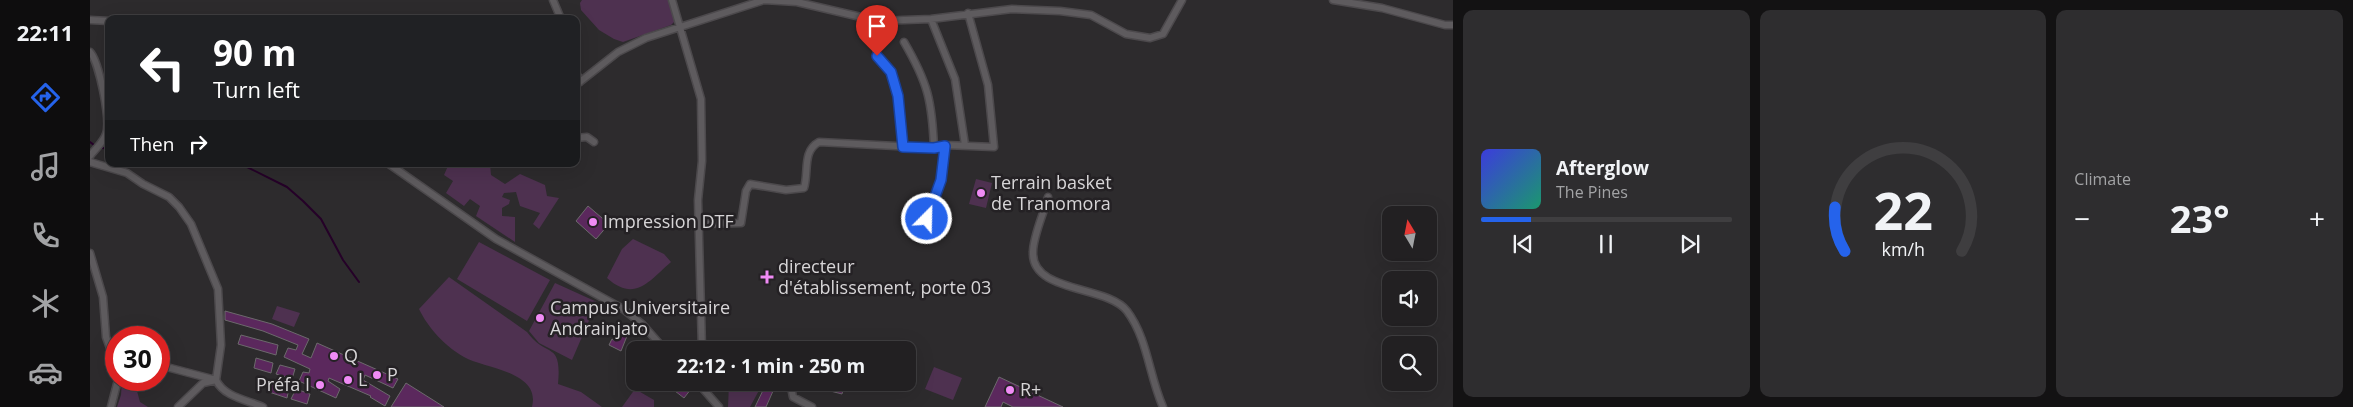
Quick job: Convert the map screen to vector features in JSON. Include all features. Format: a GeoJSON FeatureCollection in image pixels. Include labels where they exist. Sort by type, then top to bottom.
{"type":"FeatureCollection","features":[{"type":"Feature","properties":{"kind":"street"},"geometry":{"type":"LineString","coordinates":[[553,0],[559,15]]}},
{"type":"Feature","properties":{"kind":"street"},"geometry":{"type":"LineString","coordinates":[[672,0],[702,99],[702,161],[698,200],[702,341]]}},
{"type":"Feature","properties":{"kind":"street"},"geometry":{"type":"LineString","coordinates":[[580,81],[618,52],[646,38],[747,2],[764,0],[784,1],[878,21],[931,19],[1012,9],[1060,11],[1091,16],[1126,34],[1150,38],[1163,34],[1182,0]]}},
{"type":"Feature","properties":{"kind":"street"},"geometry":{"type":"LineString","coordinates":[[1333,0],[1382,8],[1445,25],[1453,25]]}},
{"type":"Feature","properties":{"kind":"street"},"geometry":{"type":"LineString","coordinates":[[700,224],[740,222],[746,190],[750,184],[786,190],[804,188],[809,152],[819,142],[934,148],[965,145],[994,147],[988,85],[968,13]]}},
{"type":"Feature","properties":{"kind":"street"},"geometry":{"type":"LineString","coordinates":[[860,17],[867,34],[876,44],[877,56],[891,72],[898,96],[903,147]]}},
{"type":"Feature","properties":{"kind":"street"},"geometry":{"type":"LineString","coordinates":[[931,19],[955,79],[965,145]]}},
{"type":"Feature","properties":{"kind":"street"},"geometry":{"type":"LineString","coordinates":[[90,20],[105,21]]}},
{"type":"Feature","properties":{"kind":"street"},"geometry":{"type":"LineString","coordinates":[[904,42],[925,81],[932,116],[934,148]]}},
{"type":"Feature","properties":{"kind":"street"},"geometry":{"type":"LineString","coordinates":[[90,52],[94,58],[105,99]]}},
{"type":"Feature","properties":{"kind":"street"},"geometry":{"type":"LineString","coordinates":[[90,156],[105,136]]}},
{"type":"Feature","properties":{"kind":"street"},"geometry":{"type":"LineString","coordinates":[[580,138],[587,138],[594,142]]}},
{"type":"Feature","properties":{"kind":"street"},"geometry":{"type":"LineString","coordinates":[[927,219],[941,180],[945,146]]}},
{"type":"Feature","properties":{"kind":"street"},"geometry":{"type":"LineString","coordinates":[[90,162],[105,166]]}},
{"type":"Feature","properties":{"kind":"street"},"geometry":{"type":"LineString","coordinates":[[107,167],[127,173],[142,184],[169,197],[191,224],[218,290],[222,345],[216,380],[219,386],[228,393],[263,407]]}},
{"type":"Feature","properties":{"kind":"street"},"geometry":{"type":"LineString","coordinates":[[393,167],[496,240],[623,309],[642,324],[657,341]]}},
{"type":"Feature","properties":{"kind":"street"},"geometry":{"type":"LineString","coordinates":[[1048,197],[1032,253],[1035,263],[1042,273],[1063,284],[1101,294],[1117,301],[1127,312],[1144,344],[1154,385],[1163,407]]}},
{"type":"Feature","properties":{"kind":"street"},"geometry":{"type":"LineString","coordinates":[[90,253],[103,297],[105,326]]}},
{"type":"Feature","properties":{"kind":"street"},"geometry":{"type":"LineString","coordinates":[[170,368],[216,380]]}},
{"type":"Feature","properties":{"kind":"street"},"geometry":{"type":"LineString","coordinates":[[178,407],[203,383],[216,380]]}},
{"type":"Feature","properties":{"kind":"street"},"geometry":{"type":"LineString","coordinates":[[111,407],[115,391]]}},
{"type":"Feature","properties":{"kind":"street"},"geometry":{"type":"LineString","coordinates":[[704,391],[719,407]]}},
{"type":"Feature","properties":{"kind":"street"},"geometry":{"type":"LineString","coordinates":[[792,391],[793,396],[812,407]]}},
{"type":"Feature","properties":{"kind":"shaded area"},"geometry":{"type":"Polygon","coordinates":[[[582,0],[669,0],[676,20],[671,25],[623,42],[599,30],[581,10],[580,3],[582,0]]]}},
{"type":"Feature","properties":{"kind":"shaded area"},"geometry":{"type":"Polygon","coordinates":[[[448,167],[490,167],[491,175],[505,184],[520,174],[545,185],[547,196],[559,198],[539,229],[533,224],[540,213],[520,206],[516,192],[504,193],[502,197],[510,200],[509,204],[502,208],[502,216],[515,217],[515,242],[476,216],[480,206],[470,199],[464,206],[446,193],[453,181],[444,175],[448,167]]]}},
{"type":"Feature","properties":{"kind":"shaded area","name":"Terrain basket de Tranomora"},"geometry":{"type":"Polygon","coordinates":[[[976,179],[992,183],[986,208],[969,204],[976,179]]]}},
{"type":"Feature","properties":{"kind":"shaded area"},"geometry":{"type":"Polygon","coordinates":[[[633,239],[664,254],[671,262],[641,287],[626,289],[607,278],[622,249],[633,239]]]}},
{"type":"Feature","properties":{"kind":"shaded area"},"geometry":{"type":"Polygon","coordinates":[[[479,242],[550,280],[527,321],[457,279],[479,242]]]}},
{"type":"Feature","properties":{"kind":"shaded area"},"geometry":{"type":"Polygon","coordinates":[[[449,277],[552,352],[558,361],[558,384],[581,392],[602,407],[532,407],[533,395],[528,386],[520,379],[509,373],[464,357],[451,348],[432,330],[419,309],[449,277]]]}},
{"type":"Feature","properties":{"kind":"shaded area"},"geometry":{"type":"Polygon","coordinates":[[[555,283],[597,302],[572,360],[539,343],[529,331],[555,283]]]}},
{"type":"Feature","properties":{"kind":"shaded area"},"geometry":{"type":"Polygon","coordinates":[[[277,306],[300,313],[294,327],[272,319],[277,306]]]}},
{"type":"Feature","properties":{"kind":"shaded area"},"geometry":{"type":"Polygon","coordinates":[[[934,367],[962,378],[953,400],[925,389],[934,367]]]}},
{"type":"Feature","properties":{"kind":"shaded area"},"geometry":{"type":"Polygon","coordinates":[[[121,391],[137,391],[140,402],[148,407],[117,407],[121,391]]]}},
{"type":"Feature","properties":{"kind":"shaded area"},"geometry":{"type":"Polygon","coordinates":[[[634,391],[638,391],[654,400],[654,407],[622,407],[634,391]]]}},
{"type":"Feature","properties":{"kind":"shaded area"},"geometry":{"type":"Polygon","coordinates":[[[729,391],[759,391],[750,407],[728,407],[729,391]]]}},
{"type":"Feature","properties":{"kind":"building","name":"Impression DTF"},"geometry":{"type":"Polygon","coordinates":[[[588,206],[609,224],[596,239],[576,221],[588,206]]]}},
{"type":"Feature","properties":{"kind":"building"},"geometry":{"type":"Polygon","coordinates":[[[225,311],[272,324],[309,339],[302,354],[311,358],[317,343],[398,379],[393,388],[365,375],[363,380],[390,396],[385,406],[371,396],[329,378],[328,381],[340,389],[336,398],[299,381],[303,372],[309,373],[310,369],[284,357],[288,348],[296,350],[298,345],[263,331],[225,320],[225,311]]]}},
{"type":"Feature","properties":{"kind":"building"},"geometry":{"type":"Polygon","coordinates":[[[619,332],[627,336],[621,351],[609,345],[612,339],[615,341],[619,332]]]}},
{"type":"Feature","properties":{"kind":"building"},"geometry":{"type":"Polygon","coordinates":[[[241,335],[278,345],[276,355],[238,344],[241,335]]]}},
{"type":"Feature","properties":{"kind":"building"},"geometry":{"type":"Polygon","coordinates":[[[256,358],[273,363],[271,373],[254,368],[256,358]]]}},
{"type":"Feature","properties":{"kind":"building"},"geometry":{"type":"Polygon","coordinates":[[[280,365],[295,369],[292,379],[276,374],[280,365]]]}},
{"type":"Feature","properties":{"kind":"building","name":"R+"},"geometry":{"type":"Polygon","coordinates":[[[999,377],[1063,407],[1013,407],[1003,402],[1001,407],[985,407],[999,377]]]}},
{"type":"Feature","properties":{"kind":"building"},"geometry":{"type":"Polygon","coordinates":[[[272,382],[289,388],[287,398],[269,392],[272,382]]]}},
{"type":"Feature","properties":{"kind":"building"},"geometry":{"type":"Polygon","coordinates":[[[406,383],[433,400],[444,407],[391,407],[406,383]]]}},
{"type":"Feature","properties":{"kind":"building"},"geometry":{"type":"Polygon","coordinates":[[[296,389],[310,394],[307,404],[291,399],[296,389]]]}},
{"type":"Feature","properties":{"kind":"building"},"geometry":{"type":"Polygon","coordinates":[[[675,391],[689,391],[684,398],[675,391]]]}},
{"type":"Feature","properties":{"kind":"building"},"geometry":{"type":"Polygon","coordinates":[[[763,391],[773,391],[766,407],[755,407],[763,391]]]}},
{"type":"Feature","properties":{"kind":"building"},"geometry":{"type":"Polygon","coordinates":[[[830,391],[843,391],[842,394],[830,391]]]}},
{"type":"Feature","properties":{"kind":"waterway"},"geometry":{"type":"LineString","coordinates":[[90,142],[97,147],[105,148]]}},
{"type":"Feature","properties":{"kind":"waterway"},"geometry":{"type":"LineString","coordinates":[[247,167],[287,187],[321,219],[343,260],[359,282]]}},
{"type":"Feature","properties":{"kind":"place","name":"Terrain basket de Tranomora"},"geometry":{"type":"Point","coordinates":[981,193]}},
{"type":"Feature","properties":{"kind":"place","name":"Impression DTF"},"geometry":{"type":"Point","coordinates":[593,222]}},
{"type":"Feature","properties":{"kind":"place","name":"directeur d'établissement, porte 03"},"geometry":{"type":"Point","coordinates":[767,277]}},
{"type":"Feature","properties":{"kind":"place","name":"Campus Universitaire Andrainjato"},"geometry":{"type":"Point","coordinates":[540,318]}},
{"type":"Feature","properties":{"kind":"place","name":"Q"},"geometry":{"type":"Point","coordinates":[334,356]}},
{"type":"Feature","properties":{"kind":"place","name":"P"},"geometry":{"type":"Point","coordinates":[377,375]}},
{"type":"Feature","properties":{"kind":"place","name":"L"},"geometry":{"type":"Point","coordinates":[348,380]}},
{"type":"Feature","properties":{"kind":"place","name":"Préfa I"},"geometry":{"type":"Point","coordinates":[320,385]}},
{"type":"Feature","properties":{"kind":"place","name":"R+"},"geometry":{"type":"Point","coordinates":[1010,390]}},
{"type":"Feature","properties":{"kind":"route"},"geometry":{"type":"LineString","coordinates":[[877,56],[891,72],[898,96],[903,147],[934,148],[945,146],[941,180],[937,196],[927,219]]}}]}
